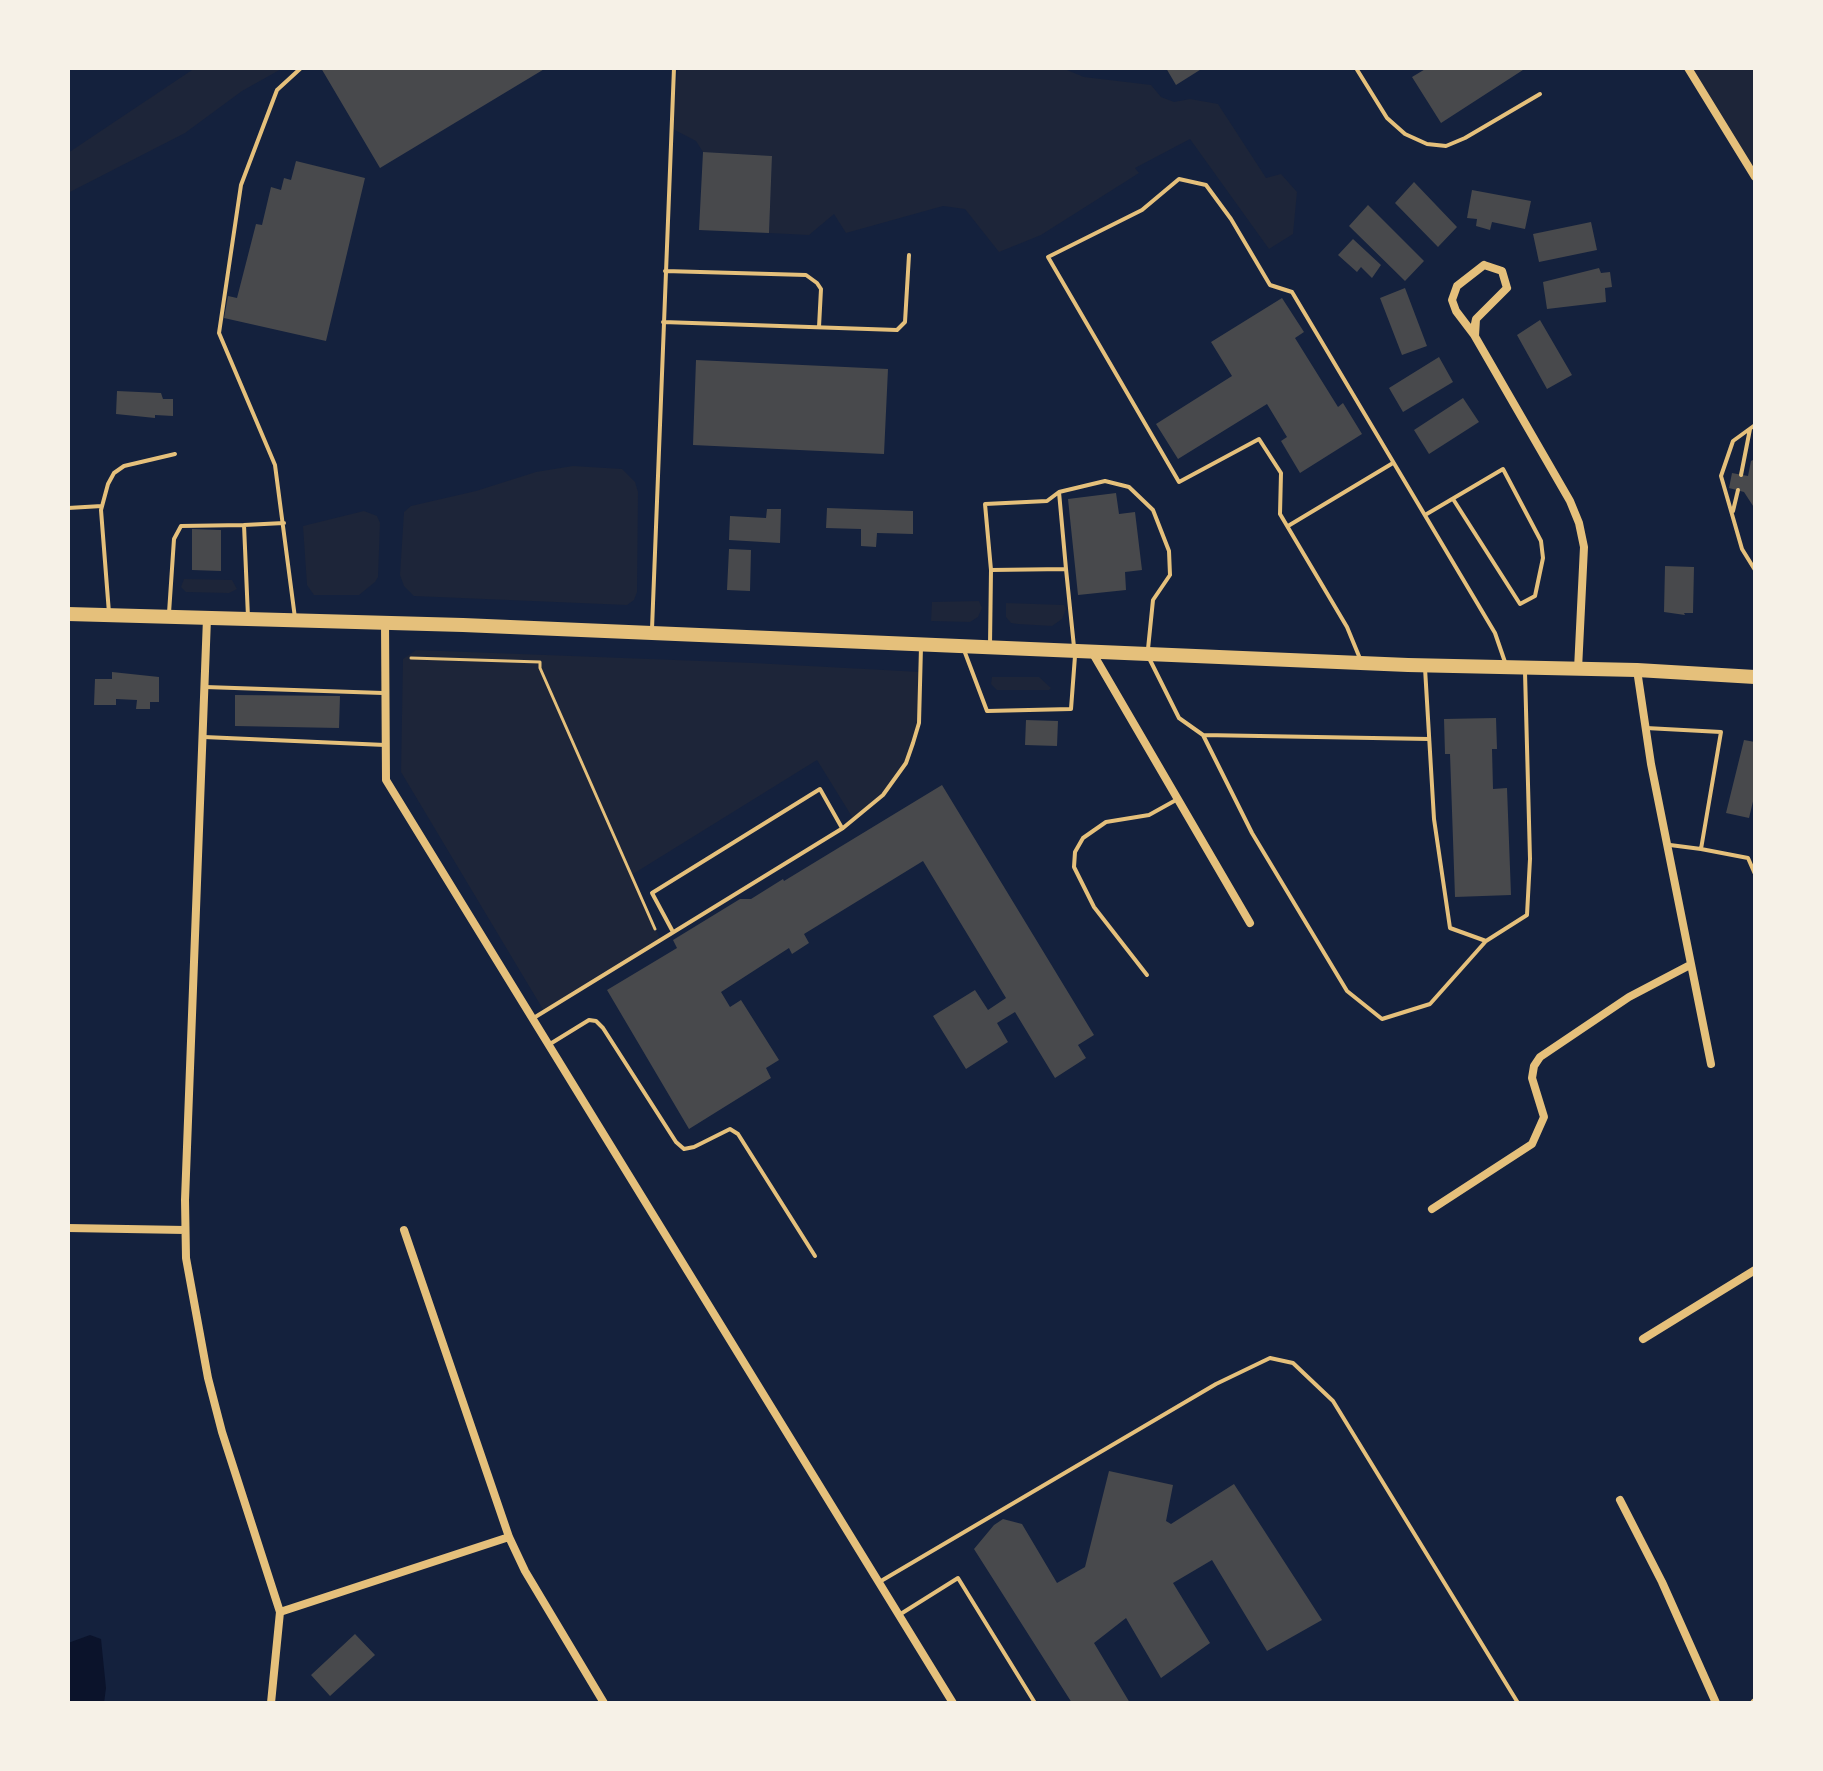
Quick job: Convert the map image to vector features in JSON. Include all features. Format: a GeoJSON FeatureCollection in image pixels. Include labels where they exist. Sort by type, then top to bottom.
{"type":"FeatureCollection","features":[{"type":"Feature","properties":{"kind":"main road"},"geometry":{"type":"LineString","coordinates":[[68,614],[651,633],[1425,666],[1754,673]]}},
{"type":"Feature","properties":{"kind":"street"},"geometry":{"type":"LineString","coordinates":[[1688,68],[1755,177]]}},
{"type":"Feature","properties":{"kind":"street"},"geometry":{"type":"LineString","coordinates":[[1475,336],[1476,319],[1507,288],[1502,271],[1484,265],[1457,286],[1452,300],[1570,501],[1579,523],[1584,547],[1578,669]]}},
{"type":"Feature","properties":{"kind":"street"},"geometry":{"type":"LineString","coordinates":[[207,618],[185,1230],[190,1291],[208,1378],[222,1432],[280,1612],[271,1703]]}},
{"type":"Feature","properties":{"kind":"street"},"geometry":{"type":"LineString","coordinates":[[385,623],[386,780],[953,1703]]}},
{"type":"Feature","properties":{"kind":"street"},"geometry":{"type":"LineString","coordinates":[[1092,652],[1250,923]]}},
{"type":"Feature","properties":{"kind":"street"},"geometry":{"type":"LineString","coordinates":[[1637,670],[1667,845],[1711,1064]]}},
{"type":"Feature","properties":{"kind":"street"},"geometry":{"type":"LineString","coordinates":[[1432,1209],[1532,1144],[1544,1117],[1532,1078],[1534,1066],[1540,1057],[1617,1005],[1690,965]]}},
{"type":"Feature","properties":{"kind":"street"},"geometry":{"type":"LineString","coordinates":[[68,1228],[185,1230]]}},
{"type":"Feature","properties":{"kind":"street"},"geometry":{"type":"LineString","coordinates":[[404,1230],[509,1537],[525,1571],[604,1703]]}},
{"type":"Feature","properties":{"kind":"street"},"geometry":{"type":"LineString","coordinates":[[1643,1339],[1755,1270]]}},
{"type":"Feature","properties":{"kind":"street"},"geometry":{"type":"LineString","coordinates":[[1620,1500],[1662,1582],[1716,1703]]}},
{"type":"Feature","properties":{"kind":"street"},"geometry":{"type":"LineString","coordinates":[[280,1612],[509,1537]]}},
{"type":"Feature","properties":{"kind":"lane"},"geometry":{"type":"LineString","coordinates":[[296,621],[275,465],[219,333],[241,185],[277,90],[301,68]]}},
{"type":"Feature","properties":{"kind":"lane"},"geometry":{"type":"LineString","coordinates":[[651,633],[674,68]]}},
{"type":"Feature","properties":{"kind":"lane"},"geometry":{"type":"LineString","coordinates":[[1356,68],[1387,118],[1405,134],[1427,144],[1446,146],[1465,138],[1540,94]]}},
{"type":"Feature","properties":{"kind":"lane"},"geometry":{"type":"LineString","coordinates":[[1362,663],[1347,627],[1280,514],[1281,473],[1259,439],[1179,482],[1048,257],[1142,210],[1179,179],[1206,185],[1231,219],[1270,285],[1292,292],[1495,633],[1507,667]]}},
{"type":"Feature","properties":{"kind":"lane"},"geometry":{"type":"LineString","coordinates":[[663,322],[897,330],[905,322],[909,255]]}},
{"type":"Feature","properties":{"kind":"lane"},"geometry":{"type":"LineString","coordinates":[[665,271],[806,275],[821,289],[819,327]]}},
{"type":"Feature","properties":{"kind":"lane"},"geometry":{"type":"LineString","coordinates":[[1755,425],[1733,441],[1721,476],[1742,549],[1755,570]]}},
{"type":"Feature","properties":{"kind":"lane"},"geometry":{"type":"LineString","coordinates":[[1741,475],[1750,429]]}},
{"type":"Feature","properties":{"kind":"lane"},"geometry":{"type":"LineString","coordinates":[[109,616],[102,506],[104,495],[114,473],[124,466],[175,454]]}},
{"type":"Feature","properties":{"kind":"lane"},"geometry":{"type":"LineString","coordinates":[[1288,526],[1393,463]]}},
{"type":"Feature","properties":{"kind":"lane"},"geometry":{"type":"LineString","coordinates":[[1425,515],[1503,469],[1541,541],[1543,558],[1535,596],[1520,604],[1453,499]]}},
{"type":"Feature","properties":{"kind":"lane"},"geometry":{"type":"LineString","coordinates":[[990,647],[991,570],[985,504],[1047,501],[1059,492],[1105,481],[1129,487],[1153,510],[1169,551],[1170,575],[1153,600],[1147,655],[1179,718],[1203,735],[1252,833],[1347,991],[1382,1019],[1430,1004],[1486,941],[1527,915],[1530,859],[1525,668]]}},
{"type":"Feature","properties":{"kind":"lane"},"geometry":{"type":"LineString","coordinates":[[1732,515],[1738,490]]}},
{"type":"Feature","properties":{"kind":"lane"},"geometry":{"type":"LineString","coordinates":[[963,646],[987,711],[1071,709],[1075,651],[1059,492]]}},
{"type":"Feature","properties":{"kind":"lane"},"geometry":{"type":"LineString","coordinates":[[68,508],[102,506]]}},
{"type":"Feature","properties":{"kind":"lane"},"geometry":{"type":"LineString","coordinates":[[169,617],[174,539],[181,526],[284,523]]}},
{"type":"Feature","properties":{"kind":"lane"},"geometry":{"type":"LineString","coordinates":[[244,525],[248,619]]}},
{"type":"Feature","properties":{"kind":"lane"},"geometry":{"type":"LineString","coordinates":[[991,570],[1066,569]]}},
{"type":"Feature","properties":{"kind":"lane"},"geometry":{"type":"LineString","coordinates":[[532,1019],[843,828],[883,795],[906,763],[919,723],[921,644]]}},
{"type":"Feature","properties":{"kind":"lane"},"geometry":{"type":"LineString","coordinates":[[1425,666],[1434,819],[1450,928],[1486,941]]}},
{"type":"Feature","properties":{"kind":"lane"},"geometry":{"type":"LineString","coordinates":[[205,687],[386,693]]}},
{"type":"Feature","properties":{"kind":"lane"},"geometry":{"type":"LineString","coordinates":[[1646,728],[1721,732],[1701,849]]}},
{"type":"Feature","properties":{"kind":"lane"},"geometry":{"type":"LineString","coordinates":[[1203,735],[1429,739]]}},
{"type":"Feature","properties":{"kind":"lane"},"geometry":{"type":"LineString","coordinates":[[203,737],[385,745]]}},
{"type":"Feature","properties":{"kind":"lane"},"geometry":{"type":"LineString","coordinates":[[673,932],[652,893],[820,789],[843,828]]}},
{"type":"Feature","properties":{"kind":"lane"},"geometry":{"type":"LineString","coordinates":[[1147,975],[1094,907],[1074,867],[1075,852],[1083,838],[1094,828],[1117,819],[1149,815],[1178,798]]}},
{"type":"Feature","properties":{"kind":"lane"},"geometry":{"type":"LineString","coordinates":[[1667,845],[1748,858],[1755,874]]}},
{"type":"Feature","properties":{"kind":"lane"},"geometry":{"type":"LineString","coordinates":[[548,1045],[589,1020],[596,1021],[676,1142],[684,1149],[730,1129],[738,1134],[815,1256]]}},
{"type":"Feature","properties":{"kind":"lane"},"geometry":{"type":"LineString","coordinates":[[879,1582],[1216,1384],[1270,1358],[1293,1363],[1333,1401],[1518,1703]]}},
{"type":"Feature","properties":{"kind":"lane"},"geometry":{"type":"LineString","coordinates":[[899,1615],[958,1578],[1035,1703]]}},
{"type":"Feature","properties":{"kind":"path"},"geometry":{"type":"LineString","coordinates":[[411,658],[540,662],[660,939]]}},
{"type":"Feature","properties":{"kind":"shaded area"},"geometry":{"type":"Polygon","coordinates":[[[195,68],[283,68],[242,91],[185,133],[68,193],[68,153],[195,68]]]}},
{"type":"Feature","properties":{"kind":"shaded area"},"geometry":{"type":"Polygon","coordinates":[[[678,68],[1062,68],[1084,77],[1151,85],[1161,97],[1174,102],[1190,99],[1218,104],[1266,178],[1281,174],[1297,192],[1293,234],[1269,249],[1190,139],[1135,168],[1139,173],[1041,235],[999,252],[965,209],[943,206],[846,233],[834,214],[809,235],[769,233],[772,156],[703,152],[696,141],[671,128],[678,68]]]}},
{"type":"Feature","properties":{"kind":"shaded area"},"geometry":{"type":"Polygon","coordinates":[[[1686,68],[1755,68],[1755,178],[1686,68]]]}},
{"type":"Feature","properties":{"kind":"shaded area"},"geometry":{"type":"Polygon","coordinates":[[[573,466],[622,469],[635,482],[638,492],[637,592],[634,600],[627,605],[414,596],[404,586],[400,575],[404,512],[411,506],[476,491],[536,472],[573,466]]]}},
{"type":"Feature","properties":{"kind":"shaded area"},"geometry":{"type":"Polygon","coordinates":[[[364,511],[377,516],[380,523],[378,577],[359,595],[314,595],[307,585],[303,526],[364,511]]]}},
{"type":"Feature","properties":{"kind":"shaded area"},"geometry":{"type":"Polygon","coordinates":[[[184,579],[232,580],[237,589],[229,593],[186,592],[181,587],[184,579]]]}},
{"type":"Feature","properties":{"kind":"shaded area"},"geometry":{"type":"Polygon","coordinates":[[[979,601],[982,608],[978,617],[970,622],[931,621],[932,602],[979,601]]]}},
{"type":"Feature","properties":{"kind":"shaded area"},"geometry":{"type":"Polygon","coordinates":[[[1006,603],[1064,605],[1066,609],[1062,619],[1052,626],[1018,624],[1011,623],[1006,617],[1006,603]]]}},
{"type":"Feature","properties":{"kind":"shaded area"},"geometry":{"type":"Polygon","coordinates":[[[416,650],[921,672],[919,723],[906,763],[883,795],[854,820],[817,760],[633,874],[660,939],[544,1011],[401,772],[403,659],[416,650]]]}},
{"type":"Feature","properties":{"kind":"shaded area"},"geometry":{"type":"Polygon","coordinates":[[[992,677],[1039,677],[1051,688],[997,690],[991,684],[992,677]]]}},
{"type":"Feature","properties":{"kind":"shaded area"},"geometry":{"type":"Polygon","coordinates":[[[90,1635],[101,1639],[106,1688],[104,1703],[68,1703],[68,1643],[90,1635]]]}},
{"type":"Feature","properties":{"kind":"building"},"geometry":{"type":"Polygon","coordinates":[[[321,68],[546,68],[380,168],[321,68]]]}},
{"type":"Feature","properties":{"kind":"building"},"geometry":{"type":"Polygon","coordinates":[[[1166,68],[1203,68],[1176,85],[1166,68]]]}},
{"type":"Feature","properties":{"kind":"building"},"geometry":{"type":"Polygon","coordinates":[[[1427,68],[1526,68],[1441,123],[1412,77],[1427,68]]]}},
{"type":"Feature","properties":{"kind":"building"},"geometry":{"type":"Polygon","coordinates":[[[703,152],[772,156],[769,233],[699,230],[703,152]]]}},
{"type":"Feature","properties":{"kind":"building"},"geometry":{"type":"Polygon","coordinates":[[[296,161],[365,178],[326,341],[224,318],[228,296],[237,298],[256,224],[262,225],[271,187],[281,190],[284,178],[291,180],[296,161]]]}},
{"type":"Feature","properties":{"kind":"building"},"geometry":{"type":"Polygon","coordinates":[[[1414,182],[1457,227],[1438,247],[1395,203],[1414,182]]]}},
{"type":"Feature","properties":{"kind":"building"},"geometry":{"type":"Polygon","coordinates":[[[1472,190],[1531,201],[1525,229],[1492,222],[1490,230],[1476,226],[1477,219],[1467,218],[1472,190]]]}},
{"type":"Feature","properties":{"kind":"building"},"geometry":{"type":"Polygon","coordinates":[[[1368,205],[1424,261],[1405,281],[1349,226],[1368,205]]]}},
{"type":"Feature","properties":{"kind":"building"},"geometry":{"type":"Polygon","coordinates":[[[1591,222],[1597,250],[1539,262],[1533,234],[1591,222]]]}},
{"type":"Feature","properties":{"kind":"building"},"geometry":{"type":"Polygon","coordinates":[[[1353,239],[1381,265],[1372,278],[1361,267],[1357,272],[1338,255],[1353,239]]]}},
{"type":"Feature","properties":{"kind":"building"},"geometry":{"type":"Polygon","coordinates":[[[1599,268],[1601,273],[1610,272],[1612,287],[1605,288],[1606,302],[1547,309],[1543,282],[1599,268]]]}},
{"type":"Feature","properties":{"kind":"building"},"geometry":{"type":"Polygon","coordinates":[[[1405,288],[1427,346],[1402,355],[1380,298],[1405,288]]]}},
{"type":"Feature","properties":{"kind":"building"},"geometry":{"type":"Polygon","coordinates":[[[1282,298],[1304,332],[1295,338],[1338,407],[1343,403],[1362,434],[1300,473],[1281,441],[1287,437],[1267,404],[1178,459],[1156,424],[1232,376],[1211,342],[1282,298]]]}},
{"type":"Feature","properties":{"kind":"building"},"geometry":{"type":"Polygon","coordinates":[[[1540,320],[1572,375],[1547,389],[1517,335],[1540,320]]]}},
{"type":"Feature","properties":{"kind":"building"},"geometry":{"type":"Polygon","coordinates":[[[1439,357],[1453,382],[1403,412],[1389,388],[1439,357]]]}},
{"type":"Feature","properties":{"kind":"building"},"geometry":{"type":"Polygon","coordinates":[[[696,360],[888,369],[884,454],[693,445],[696,360]]]}},
{"type":"Feature","properties":{"kind":"building"},"geometry":{"type":"Polygon","coordinates":[[[117,391],[161,393],[163,399],[173,399],[173,416],[155,415],[155,418],[116,414],[117,391]]]}},
{"type":"Feature","properties":{"kind":"building"},"geometry":{"type":"Polygon","coordinates":[[[1463,398],[1479,422],[1429,454],[1414,430],[1463,398]]]}},
{"type":"Feature","properties":{"kind":"building"},"geometry":{"type":"Polygon","coordinates":[[[1755,459],[1755,509],[1744,492],[1729,488],[1732,473],[1748,476],[1751,461],[1755,459]]]}},
{"type":"Feature","properties":{"kind":"building"},"geometry":{"type":"Polygon","coordinates":[[[1116,493],[1119,514],[1135,512],[1142,570],[1125,572],[1126,590],[1078,595],[1068,499],[1116,493]]]}},
{"type":"Feature","properties":{"kind":"building"},"geometry":{"type":"Polygon","coordinates":[[[827,508],[913,511],[913,534],[877,533],[876,547],[861,546],[861,529],[826,528],[827,508]]]}},
{"type":"Feature","properties":{"kind":"building"},"geometry":{"type":"Polygon","coordinates":[[[767,509],[781,509],[780,543],[729,540],[730,516],[766,518],[767,509]]]}},
{"type":"Feature","properties":{"kind":"building"},"geometry":{"type":"Polygon","coordinates":[[[192,529],[221,530],[221,571],[192,570],[192,529]]]}},
{"type":"Feature","properties":{"kind":"building"},"geometry":{"type":"Polygon","coordinates":[[[729,549],[751,550],[750,591],[727,590],[729,549]]]}},
{"type":"Feature","properties":{"kind":"building"},"geometry":{"type":"Polygon","coordinates":[[[1665,566],[1694,567],[1693,613],[1664,612],[1665,566]]]}},
{"type":"Feature","properties":{"kind":"building"},"geometry":{"type":"Polygon","coordinates":[[[112,672],[159,677],[159,702],[150,702],[150,709],[136,709],[137,700],[116,699],[116,705],[94,705],[95,679],[112,679],[112,672]]]}},
{"type":"Feature","properties":{"kind":"building"},"geometry":{"type":"Polygon","coordinates":[[[235,695],[340,696],[339,728],[235,726],[235,695]]]}},
{"type":"Feature","properties":{"kind":"building"},"geometry":{"type":"Polygon","coordinates":[[[1496,718],[1497,749],[1492,749],[1493,789],[1507,788],[1511,895],[1455,897],[1450,754],[1445,754],[1444,719],[1496,718]]]}},
{"type":"Feature","properties":{"kind":"building"},"geometry":{"type":"Polygon","coordinates":[[[1026,720],[1058,721],[1057,746],[1025,745],[1026,720]]]}},
{"type":"Feature","properties":{"kind":"building"},"geometry":{"type":"Polygon","coordinates":[[[1744,740],[1755,742],[1755,793],[1749,818],[1726,813],[1744,740]]]}},
{"type":"Feature","properties":{"kind":"building"},"geometry":{"type":"Polygon","coordinates":[[[942,785],[1094,1035],[1078,1045],[1086,1058],[1055,1078],[1015,1012],[997,1023],[1008,1042],[966,1069],[933,1016],[975,990],[988,1010],[1006,998],[923,861],[804,934],[809,943],[792,954],[789,948],[721,992],[730,1007],[741,1000],[779,1060],[766,1068],[771,1078],[689,1129],[607,990],[677,948],[673,940],[740,899],[751,899],[784,881],[942,785]]]}},
{"type":"Feature","properties":{"kind":"building"},"geometry":{"type":"Polygon","coordinates":[[[1109,1471],[1173,1485],[1166,1521],[1171,1524],[1234,1484],[1322,1620],[1267,1651],[1212,1560],[1173,1583],[1210,1643],[1161,1678],[1126,1618],[1094,1643],[1130,1703],[1072,1703],[974,1549],[1003,1519],[1022,1524],[1057,1583],[1085,1567],[1109,1471]]]}},
{"type":"Feature","properties":{"kind":"building"},"geometry":{"type":"Polygon","coordinates":[[[355,1634],[375,1655],[330,1696],[311,1675],[355,1634]]]}}]}
